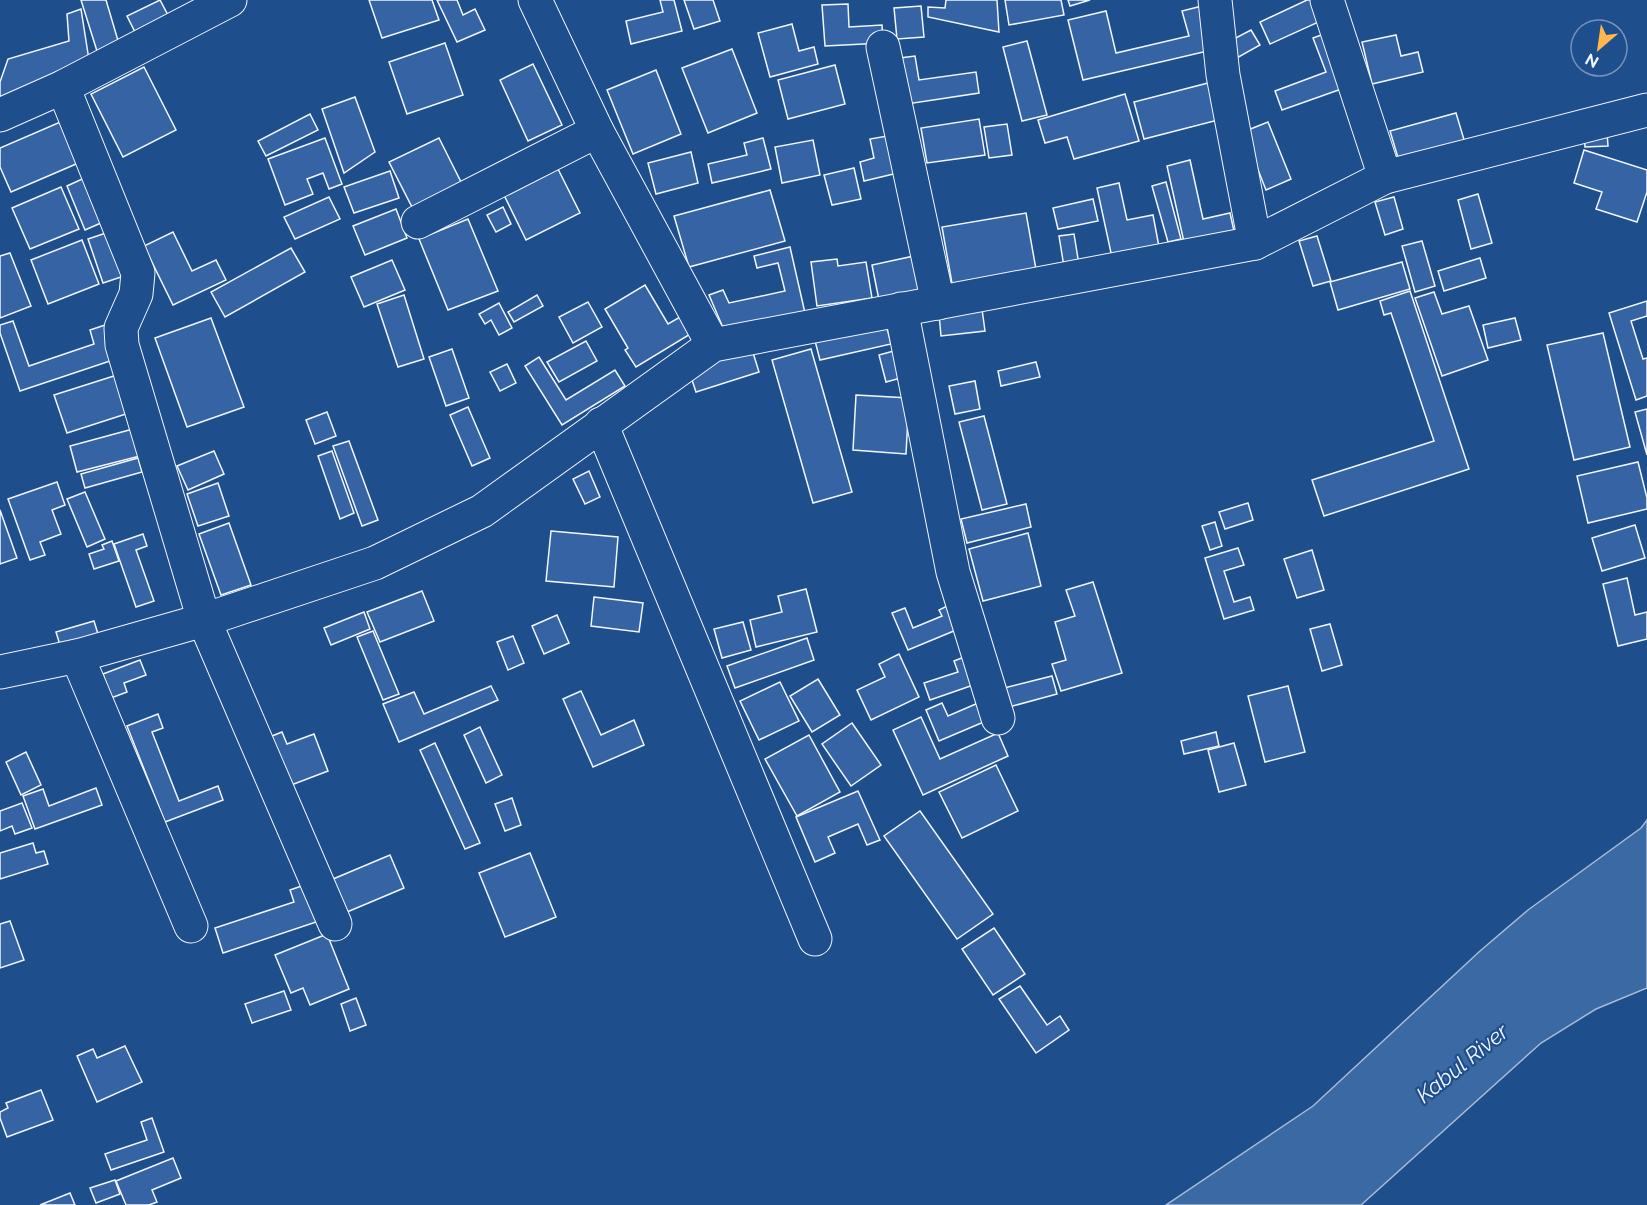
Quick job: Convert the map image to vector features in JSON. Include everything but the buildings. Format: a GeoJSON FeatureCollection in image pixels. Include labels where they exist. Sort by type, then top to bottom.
{"type":"FeatureCollection","features":[{"type":"Feature","properties":{"kind":"street"},"geometry":{"type":"LineString","coordinates":[[0,115],[63,87],[230,0]]}},
{"type":"Feature","properties":{"kind":"street"},"geometry":{"type":"LineString","coordinates":[[535,0],[597,130],[713,345]]}},
{"type":"Feature","properties":{"kind":"street"},"geometry":{"type":"LineString","coordinates":[[1215,0],[1223,75],[1255,243]]}},
{"type":"Feature","properties":{"kind":"street"},"geometry":{"type":"LineString","coordinates":[[1327,0],[1385,177]]}},
{"type":"Feature","properties":{"kind":"street"},"geometry":{"type":"LineString","coordinates":[[883,47],[938,303]]}},
{"type":"Feature","properties":{"kind":"street"},"geometry":{"type":"LineString","coordinates":[[63,87],[138,273],[136,294],[121,328],[122,345],[204,620],[335,924]]}},
{"type":"Feature","properties":{"kind":"street"},"geometry":{"type":"LineString","coordinates":[[0,672],[77,656],[204,620],[375,563],[482,512],[713,345],[1255,243],[1385,177],[1647,110]]}},
{"type":"Feature","properties":{"kind":"street"},"geometry":{"type":"LineString","coordinates":[[418,222],[597,130]]}},
{"type":"Feature","properties":{"kind":"street"},"geometry":{"type":"LineString","coordinates":[[901,309],[952,572],[998,718]]}},
{"type":"Feature","properties":{"kind":"street"},"geometry":{"type":"LineString","coordinates":[[601,424],[815,939]]}},
{"type":"Feature","properties":{"kind":"street"},"geometry":{"type":"LineString","coordinates":[[77,656],[191,926]]}},
{"type":"Feature","properties":{"kind":"water","name":"Kabul River"},"geometry":{"type":"Polygon","coordinates":[[[1647,820],[1647,988],[1596,1009],[1541,1043],[1361,1205],[1166,1205],[1313,1106],[1480,951],[1528,910],[1641,828],[1647,820]]]}}]}
